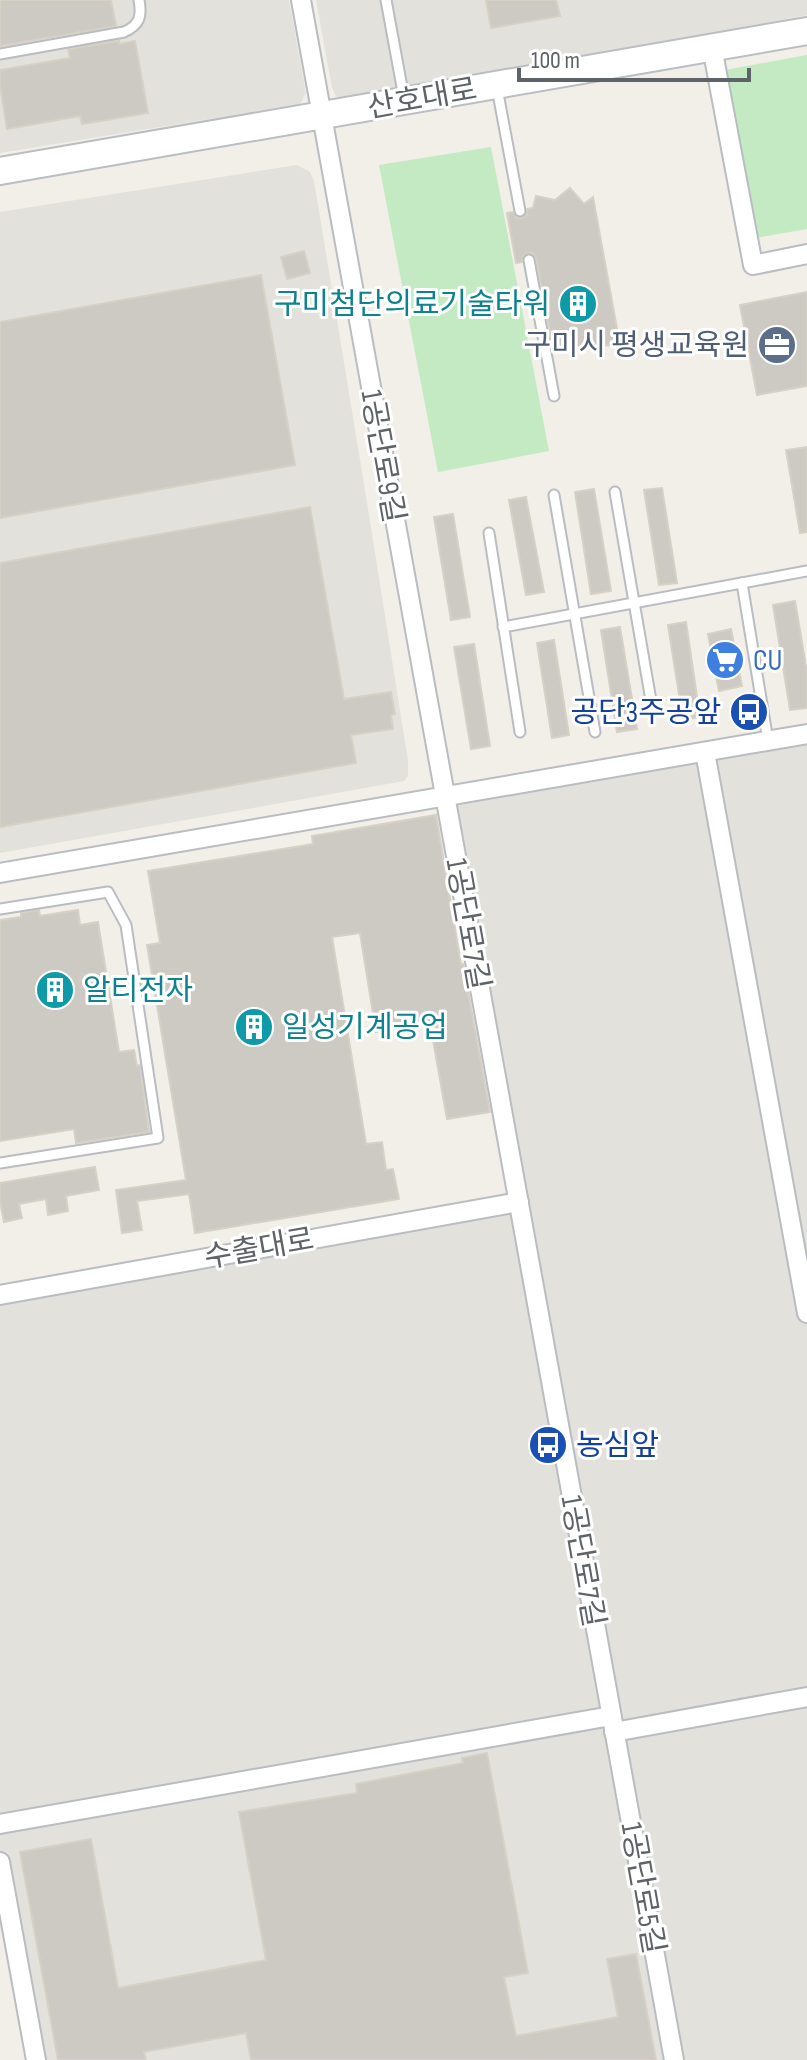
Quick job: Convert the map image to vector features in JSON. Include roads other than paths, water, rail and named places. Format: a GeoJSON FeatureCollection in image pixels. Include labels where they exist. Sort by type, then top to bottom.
{"type":"FeatureCollection","features":[{"type":"Feature","properties":{"kind":"street"},"geometry":{"type":"LineString","coordinates":[[301,0],[321,115]]}},
{"type":"Feature","properties":{"kind":"street","name":"산호대로"},"geometry":{"type":"LineString","coordinates":[[0,171],[807,31]]}},
{"type":"Feature","properties":{"kind":"street"},"geometry":{"type":"LineString","coordinates":[[712,47],[753,265],[807,254]]}},
{"type":"Feature","properties":{"kind":"street","name":"1공단로9길"},"geometry":{"type":"LineString","coordinates":[[321,115],[445,796]]}},
{"type":"Feature","properties":{"kind":"street"},"geometry":{"type":"LineString","coordinates":[[0,873],[807,734]]}},
{"type":"Feature","properties":{"kind":"street"},"geometry":{"type":"LineString","coordinates":[[705,752],[807,1313]]}},
{"type":"Feature","properties":{"kind":"street","name":"1공단로7길"},"geometry":{"type":"LineString","coordinates":[[445,796],[613,1724]]}},
{"type":"Feature","properties":{"kind":"street","name":"수출대로"},"geometry":{"type":"LineString","coordinates":[[0,1295],[519,1202]]}},
{"type":"Feature","properties":{"kind":"street"},"geometry":{"type":"LineString","coordinates":[[0,1824],[613,1724],[807,1697]]}},
{"type":"Feature","properties":{"kind":"street","name":"1공단로5길"},"geometry":{"type":"LineString","coordinates":[[613,1724],[674,2060]]}},
{"type":"Feature","properties":{"kind":"street"},"geometry":{"type":"LineString","coordinates":[[0,1862],[36,2060]]}},
{"type":"Feature","properties":{"kind":"lane"},"geometry":{"type":"LineString","coordinates":[[0,54],[124,32],[139,21],[139,0]]}},
{"type":"Feature","properties":{"kind":"lane"},"geometry":{"type":"LineString","coordinates":[[386,0],[404,101]]}},
{"type":"Feature","properties":{"kind":"lane"},"geometry":{"type":"LineString","coordinates":[[497,85],[520,211]]}},
{"type":"Feature","properties":{"kind":"lane"},"geometry":{"type":"LineString","coordinates":[[529,260],[554,396]]}},
{"type":"Feature","properties":{"kind":"lane"},"geometry":{"type":"LineString","coordinates":[[615,492],[653,712]]}},
{"type":"Feature","properties":{"kind":"lane"},"geometry":{"type":"LineString","coordinates":[[554,495],[595,732]]}},
{"type":"Feature","properties":{"kind":"lane"},"geometry":{"type":"LineString","coordinates":[[489,533],[520,732]]}},
{"type":"Feature","properties":{"kind":"lane"},"geometry":{"type":"LineString","coordinates":[[503,627],[807,571]]}},
{"type":"Feature","properties":{"kind":"lane"},"geometry":{"type":"LineString","coordinates":[[742,583],[768,741]]}},
{"type":"Feature","properties":{"kind":"lane"},"geometry":{"type":"LineString","coordinates":[[0,909],[108,892],[126,925],[158,1138],[0,1163]]}},
{"type":"Feature","properties":{"kind":"place","name":"구미첨단의료기술타워"},"geometry":{"type":"Point","coordinates":[578,304]}},
{"type":"Feature","properties":{"kind":"place","name":"구미시 평생교육원"},"geometry":{"type":"Point","coordinates":[777,345]}},
{"type":"Feature","properties":{"kind":"place","name":"CU"},"geometry":{"type":"Point","coordinates":[725,660]}},
{"type":"Feature","properties":{"kind":"place","name":"공단3주공앞"},"geometry":{"type":"Point","coordinates":[749,712]}},
{"type":"Feature","properties":{"kind":"place","name":"알티전자"},"geometry":{"type":"Point","coordinates":[55,990]}},
{"type":"Feature","properties":{"kind":"place","name":"일성기계공업"},"geometry":{"type":"Point","coordinates":[254,1027]}},
{"type":"Feature","properties":{"kind":"place","name":"농심앞"},"geometry":{"type":"Point","coordinates":[548,1445]}}]}
